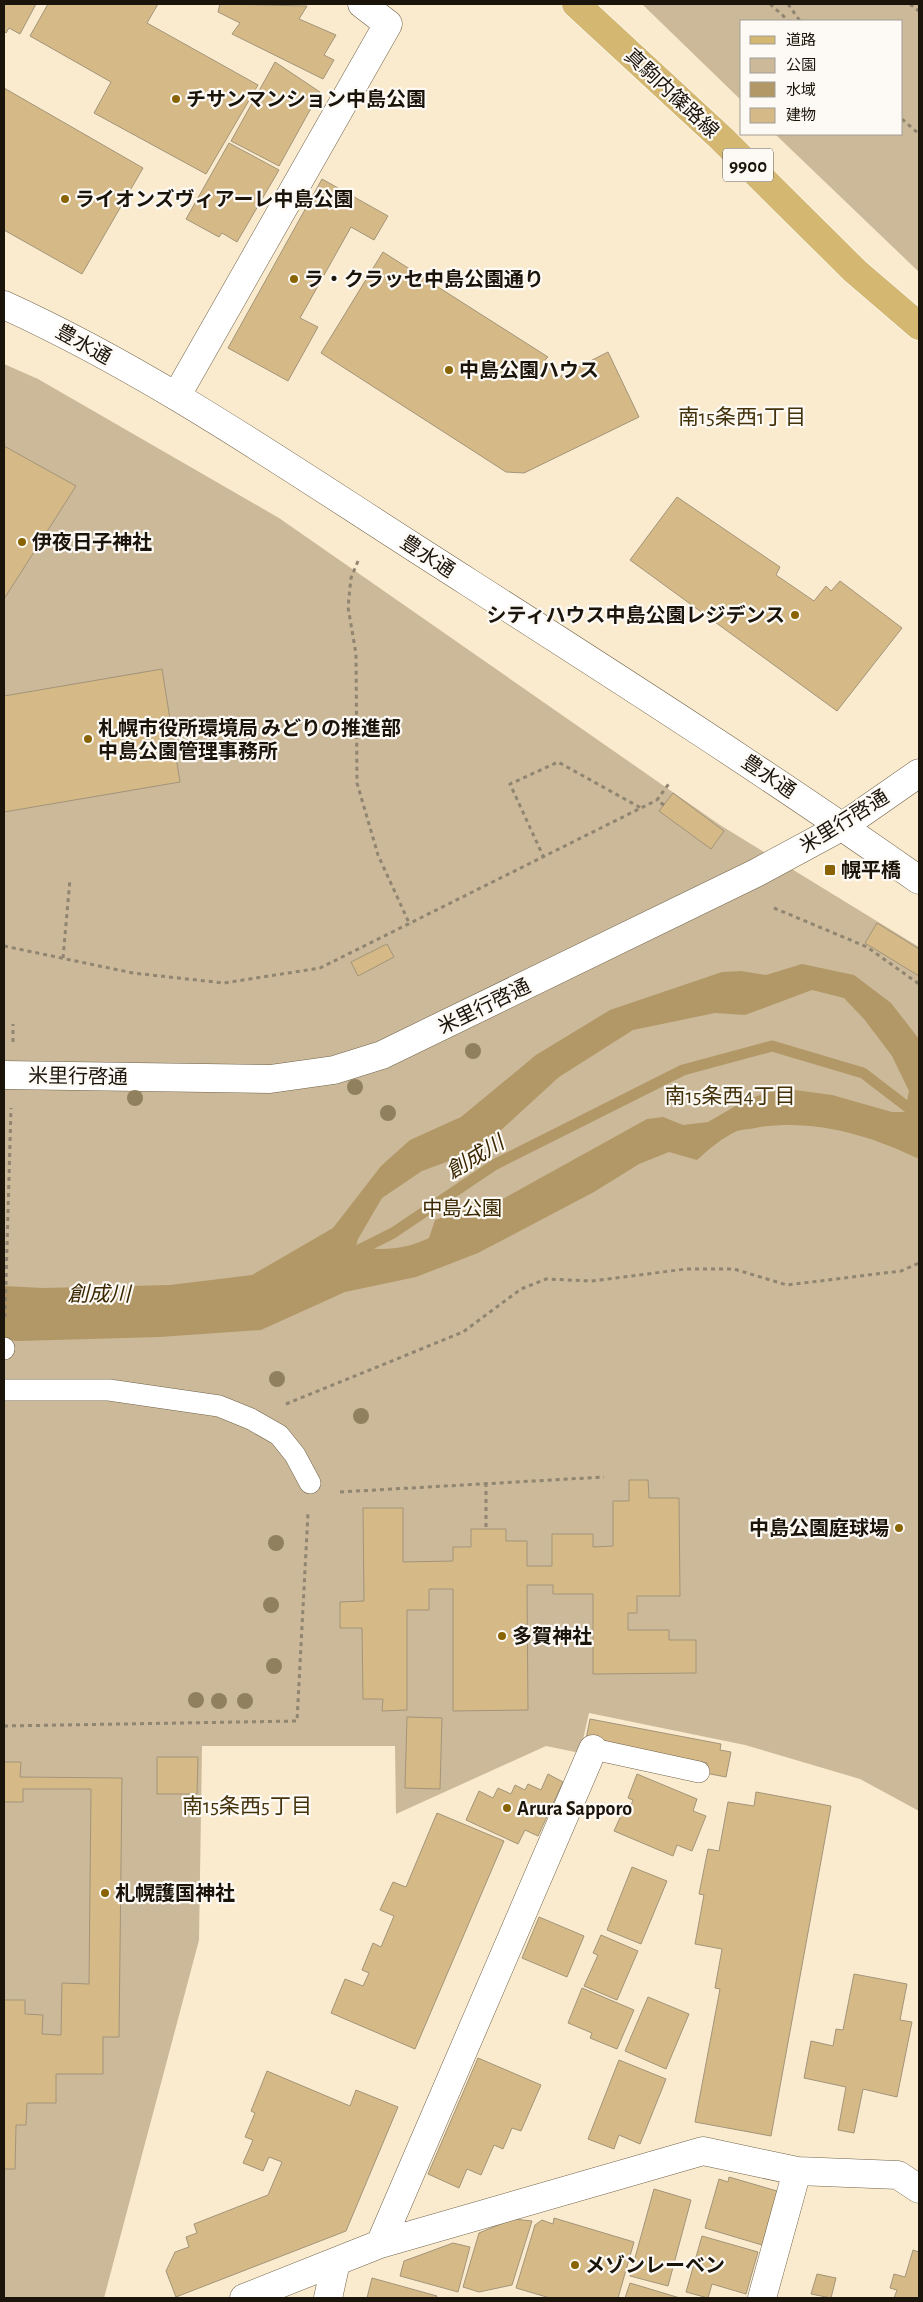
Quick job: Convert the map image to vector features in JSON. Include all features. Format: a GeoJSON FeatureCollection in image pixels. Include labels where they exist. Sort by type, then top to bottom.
{"type":"FeatureCollection","features":[{"type":"Feature","properties":{"kind":"main road","name":"真駒内篠路線"},"geometry":{"type":"LineString","coordinates":[[576,4],[721,138],[855,271],[919,326]]}},
{"type":"Feature","properties":{"kind":"street"},"geometry":{"type":"LineString","coordinates":[[177,395],[388,24],[362,4]]}},
{"type":"Feature","properties":{"kind":"street","name":"豊水通"},"geometry":{"type":"LineString","coordinates":[[4,304],[48,324],[177,395],[754,766],[919,880]]}},
{"type":"Feature","properties":{"kind":"street","name":"米里行啓通"},"geometry":{"type":"LineString","coordinates":[[8,1075],[270,1078],[334,1070],[382,1055],[756,873],[842,826],[919,773]]}},
{"type":"Feature","properties":{"kind":"street"},"geometry":{"type":"LineString","coordinates":[[380,2244],[593,1750]]}},
{"type":"Feature","properties":{"kind":"street"},"geometry":{"type":"LineString","coordinates":[[244,2298],[380,2244],[704,2151],[797,2171],[898,2175],[919,2189]]}},
{"type":"Feature","properties":{"kind":"street"},"geometry":{"type":"LineString","coordinates":[[762,2298],[797,2171]]}},
{"type":"Feature","properties":{"kind":"street"},"geometry":{"type":"LineString","coordinates":[[328,2298],[336,2262]]}},
{"type":"Feature","properties":{"kind":"lane"},"geometry":{"type":"LineString","coordinates":[[4,1390],[109,1390],[219,1406],[252,1419],[279,1435],[295,1455],[310,1483]]}},
{"type":"Feature","properties":{"kind":"lane"},"geometry":{"type":"LineString","coordinates":[[593,1750],[699,1772]]}},
{"type":"Feature","properties":{"kind":"path"},"geometry":{"type":"LineString","coordinates":[[770,4],[788,20]]}},
{"type":"Feature","properties":{"kind":"path"},"geometry":{"type":"LineString","coordinates":[[788,4],[799,20]]}},
{"type":"Feature","properties":{"kind":"path"},"geometry":{"type":"LineString","coordinates":[[910,4],[919,12]]}},
{"type":"Feature","properties":{"kind":"path"},"geometry":{"type":"LineString","coordinates":[[903,120],[919,134]]}},
{"type":"Feature","properties":{"kind":"path"},"geometry":{"type":"LineString","coordinates":[[358,561],[351,578],[348,607],[356,654],[357,784],[378,855],[410,925]]}},
{"type":"Feature","properties":{"kind":"path"},"geometry":{"type":"LineString","coordinates":[[544,858],[510,784],[558,762],[641,808]]}},
{"type":"Feature","properties":{"kind":"path"},"geometry":{"type":"LineString","coordinates":[[4,946],[133,973],[224,983],[320,968],[410,925],[657,800],[670,782]]}},
{"type":"Feature","properties":{"kind":"path"},"geometry":{"type":"LineString","coordinates":[[657,800],[664,805]]}},
{"type":"Feature","properties":{"kind":"path"},"geometry":{"type":"LineString","coordinates":[[63,958],[70,879]]}},
{"type":"Feature","properties":{"kind":"path"},"geometry":{"type":"LineString","coordinates":[[774,908],[867,947],[919,984]]}},
{"type":"Feature","properties":{"kind":"path"},"geometry":{"type":"LineString","coordinates":[[4,1349],[8,1075],[13,1024]]}},
{"type":"Feature","properties":{"kind":"path"},"geometry":{"type":"LineString","coordinates":[[252,1419],[320,1389],[463,1332],[521,1289],[546,1279],[591,1281],[686,1269],[734,1269],[787,1285],[901,1272],[919,1263]]}},
{"type":"Feature","properties":{"kind":"path"},"geometry":{"type":"LineString","coordinates":[[4,1726],[296,1721],[310,1483],[339,1492],[604,1477]]}},
{"type":"Feature","properties":{"kind":"path"},"geometry":{"type":"LineString","coordinates":[[486,1483],[486,1529]]}},
{"type":"Feature","properties":{"kind":"green space"},"geometry":{"type":"Polygon","coordinates":[[[642,4],[919,4],[919,272],[776,135],[903,135],[903,20],[740,20],[740,99],[642,4]]]}},
{"type":"Feature","properties":{"kind":"green space","name":"中島公園"},"geometry":{"type":"Polygon","coordinates":[[[4,364],[38,379],[279,518],[720,825],[919,947],[919,1811],[860,1779],[745,1745],[589,1713],[580,1753],[546,1746],[396,1814],[395,1746],[202,1746],[199,1940],[104,2298],[4,2298],[4,364]]]}},
{"type":"Feature","properties":{"kind":"water"},"geometry":{"type":"Polygon","coordinates":[[[802,964],[854,975],[891,1003],[919,1039],[919,1159],[862,1136],[822,1127],[781,1125],[740,1130],[721,1140],[697,1160],[669,1152],[639,1164],[594,1192],[478,1253],[416,1277],[345,1292],[261,1330],[160,1337],[4,1340],[4,1286],[43,1288],[170,1285],[252,1275],[333,1228],[381,1166],[410,1140],[461,1117],[536,1055],[610,1010],[722,972],[741,971],[766,975],[802,964]],[[812,990],[745,1015],[715,1013],[633,1030],[559,1077],[500,1131],[487,1147],[422,1171],[382,1198],[358,1239],[356,1246],[383,1249],[402,1247],[420,1242],[429,1238],[435,1220],[478,1205],[490,1206],[647,1119],[663,1117],[683,1125],[708,1122],[746,1100],[780,1088],[832,1095],[892,1112],[905,1112],[909,1091],[892,1056],[864,1019],[844,998],[812,990]]]}},
{"type":"Feature","properties":{"kind":"building"},"geometry":{"type":"Polygon","coordinates":[[[4,4],[36,4],[20,34],[9,28],[6,33],[4,31],[4,4]]]}},
{"type":"Feature","properties":{"kind":"building","name":"チサンマンション中島公園"},"geometry":{"type":"Polygon","coordinates":[[[48,4],[158,4],[147,23],[258,85],[206,174],[94,113],[111,82],[30,36],[48,4]]]}},
{"type":"Feature","properties":{"kind":"building"},"geometry":{"type":"Polygon","coordinates":[[[220,4],[307,6],[299,19],[336,35],[324,55],[334,60],[323,79],[232,34],[240,23],[218,12],[220,4]]]}},
{"type":"Feature","properties":{"kind":"building"},"geometry":{"type":"Polygon","coordinates":[[[275,62],[320,92],[279,166],[231,141],[275,62]]]}},
{"type":"Feature","properties":{"kind":"building","name":"ライオンズヴィアーレ中島公園"},"geometry":{"type":"Polygon","coordinates":[[[4,88],[143,168],[82,274],[4,230],[4,88]]]}},
{"type":"Feature","properties":{"kind":"building"},"geometry":{"type":"Polygon","coordinates":[[[229,143],[279,170],[237,242],[222,233],[219,237],[186,219],[229,143]]]}},
{"type":"Feature","properties":{"kind":"building","name":"ラ・クラッセ中島公園通り"},"geometry":{"type":"Polygon","coordinates":[[[322,179],[388,216],[374,240],[351,227],[300,318],[318,327],[288,381],[228,348],[322,179]]]}},
{"type":"Feature","properties":{"kind":"building","name":"中島公園ハウス"},"geometry":{"type":"Polygon","coordinates":[[[383,252],[548,357],[545,360],[555,379],[608,352],[639,417],[524,473],[506,472],[321,353],[383,252]]]}},
{"type":"Feature","properties":{"kind":"building","name":"伊夜日子神社"},"geometry":{"type":"Polygon","coordinates":[[[4,446],[76,486],[4,599],[4,446]]]}},
{"type":"Feature","properties":{"kind":"building","name":"シティハウス中島公園レジデンス"},"geometry":{"type":"Polygon","coordinates":[[[677,497],[780,567],[776,575],[814,601],[826,586],[831,591],[840,581],[902,628],[837,711],[630,560],[677,497]]]}},
{"type":"Feature","properties":{"kind":"building","name":"札幌市役所環境局 みどりの推進部 中島公園管理事務所"},"geometry":{"type":"Polygon","coordinates":[[[162,669],[180,782],[4,812],[4,696],[162,669]]]}},
{"type":"Feature","properties":{"kind":"building"},"geometry":{"type":"Polygon","coordinates":[[[673,793],[724,831],[711,849],[659,811],[673,793]]]}},
{"type":"Feature","properties":{"kind":"building"},"geometry":{"type":"Polygon","coordinates":[[[877,923],[919,949],[919,976],[865,943],[877,923]]]}},
{"type":"Feature","properties":{"kind":"building"},"geometry":{"type":"Polygon","coordinates":[[[387,944],[394,957],[358,976],[351,962],[387,944]]]}},
{"type":"Feature","properties":{"kind":"building","name":"多賀神社"},"geometry":{"type":"Polygon","coordinates":[[[629,1480],[648,1480],[649,1498],[679,1498],[680,1596],[637,1596],[637,1613],[628,1613],[628,1630],[669,1630],[669,1640],[696,1640],[696,1673],[593,1674],[593,1594],[553,1594],[553,1585],[527,1585],[528,1710],[453,1711],[453,1589],[429,1589],[429,1610],[407,1610],[407,1710],[382,1711],[383,1699],[363,1699],[362,1628],[340,1628],[340,1602],[364,1601],[363,1508],[403,1508],[403,1562],[453,1561],[453,1547],[471,1547],[471,1529],[506,1529],[506,1541],[527,1541],[527,1566],[552,1566],[552,1534],[593,1534],[593,1547],[613,1546],[613,1501],[629,1501],[629,1480]]]}},
{"type":"Feature","properties":{"kind":"building"},"geometry":{"type":"Polygon","coordinates":[[[407,1717],[442,1718],[440,1789],[405,1788],[407,1717]]]}},
{"type":"Feature","properties":{"kind":"building"},"geometry":{"type":"Polygon","coordinates":[[[590,1719],[721,1744],[720,1750],[731,1752],[726,1777],[705,1773],[707,1763],[586,1739],[590,1719]]]}},
{"type":"Feature","properties":{"kind":"building"},"geometry":{"type":"Polygon","coordinates":[[[157,1757],[198,1757],[197,1794],[157,1794],[157,1757]]]}},
{"type":"Feature","properties":{"kind":"building","name":"札幌護国神社"},"geometry":{"type":"Polygon","coordinates":[[[4,1762],[21,1762],[20,1777],[122,1778],[119,2037],[103,2037],[103,2074],[56,2074],[56,2103],[27,2103],[26,2125],[16,2125],[15,2169],[4,2169],[4,2000],[25,2000],[25,2014],[43,2015],[42,2034],[61,2035],[62,1983],[89,1984],[91,1789],[23,1789],[23,1802],[4,1802],[4,1762]]]}},
{"type":"Feature","properties":{"kind":"building"},"geometry":{"type":"Polygon","coordinates":[[[548,1774],[563,1782],[538,1836],[525,1830],[518,1844],[466,1820],[479,1791],[493,1798],[498,1788],[511,1794],[515,1785],[525,1790],[528,1784],[541,1790],[548,1774]]]}},
{"type":"Feature","properties":{"kind":"building"},"geometry":{"type":"Polygon","coordinates":[[[637,1774],[697,1799],[693,1811],[706,1816],[692,1851],[677,1845],[673,1856],[614,1831],[623,1811],[628,1813],[633,1800],[628,1798],[637,1774]]]}},
{"type":"Feature","properties":{"kind":"building"},"geometry":{"type":"Polygon","coordinates":[[[756,1792],[831,1806],[771,2136],[695,2122],[720,1989],[715,1988],[722,1949],[695,1944],[704,1895],[699,1894],[708,1849],[719,1851],[728,1802],[754,1806],[756,1792]]]}},
{"type":"Feature","properties":{"kind":"building"},"geometry":{"type":"Polygon","coordinates":[[[437,1813],[504,1841],[415,2049],[331,2013],[345,1979],[363,1986],[369,1973],[362,1970],[373,1943],[381,1947],[394,1916],[380,1910],[393,1882],[406,1887],[437,1813]]]}},
{"type":"Feature","properties":{"kind":"building"},"geometry":{"type":"Polygon","coordinates":[[[632,1867],[667,1881],[641,1944],[607,1930],[632,1867]]]}},
{"type":"Feature","properties":{"kind":"building"},"geometry":{"type":"Polygon","coordinates":[[[539,1917],[584,1936],[567,1977],[522,1958],[539,1917]]]}},
{"type":"Feature","properties":{"kind":"building"},"geometry":{"type":"Polygon","coordinates":[[[601,1935],[638,1951],[617,2000],[584,1986],[598,1955],[593,1953],[601,1935]]]}},
{"type":"Feature","properties":{"kind":"building"},"geometry":{"type":"Polygon","coordinates":[[[854,1974],[907,1984],[900,2020],[912,2022],[897,2097],[863,2089],[854,2133],[838,2130],[846,2087],[804,2078],[811,2041],[833,2046],[836,2029],[843,2030],[854,1974]]]}},
{"type":"Feature","properties":{"kind":"building"},"geometry":{"type":"Polygon","coordinates":[[[582,1988],[634,2010],[617,2049],[590,2038],[592,2033],[568,2023],[582,1988]]]}},
{"type":"Feature","properties":{"kind":"building"},"geometry":{"type":"Polygon","coordinates":[[[648,1997],[689,2014],[666,2069],[625,2051],[648,1997]]]}},
{"type":"Feature","properties":{"kind":"building"},"geometry":{"type":"Polygon","coordinates":[[[478,2058],[541,2085],[521,2131],[512,2128],[503,2149],[494,2145],[481,2175],[467,2169],[459,2188],[428,2174],[478,2058]]]}},
{"type":"Feature","properties":{"kind":"building"},"geometry":{"type":"Polygon","coordinates":[[[619,2060],[666,2079],[640,2144],[619,2135],[614,2149],[588,2139],[619,2060]]]}},
{"type":"Feature","properties":{"kind":"building"},"geometry":{"type":"Polygon","coordinates":[[[267,2071],[350,2106],[356,2090],[398,2107],[346,2231],[176,2297],[166,2271],[175,2252],[189,2247],[186,2237],[197,2233],[194,2224],[268,2195],[282,2162],[269,2157],[263,2171],[243,2163],[253,2140],[245,2137],[255,2113],[251,2111],[267,2071]]]}},
{"type":"Feature","properties":{"kind":"building"},"geometry":{"type":"Polygon","coordinates":[[[729,2177],[777,2191],[762,2245],[705,2228],[719,2179],[728,2182],[729,2177]]]}},
{"type":"Feature","properties":{"kind":"building"},"geometry":{"type":"Polygon","coordinates":[[[654,2189],[691,2200],[668,2286],[630,2276],[654,2189]]]}},
{"type":"Feature","properties":{"kind":"building","name":"メゾンレーベン"},"geometry":{"type":"Polygon","coordinates":[[[554,2218],[634,2242],[618,2298],[550,2298],[516,2288],[535,2225],[542,2220],[553,2224],[554,2218]]]}},
{"type":"Feature","properties":{"kind":"building"},"geometry":{"type":"Polygon","coordinates":[[[513,2219],[532,2221],[512,2285],[479,2292],[463,2287],[479,2233],[513,2219]]]}},
{"type":"Feature","properties":{"kind":"building"},"geometry":{"type":"Polygon","coordinates":[[[702,2236],[758,2252],[746,2294],[712,2284],[708,2298],[686,2292],[702,2236]]]}},
{"type":"Feature","properties":{"kind":"building"},"geometry":{"type":"Polygon","coordinates":[[[453,2243],[470,2247],[458,2292],[400,2276],[404,2261],[453,2243]]]}},
{"type":"Feature","properties":{"kind":"building"},"geometry":{"type":"Polygon","coordinates":[[[913,2250],[919,2252],[919,2298],[894,2298],[897,2290],[890,2288],[894,2274],[905,2277],[913,2250]]]}},
{"type":"Feature","properties":{"kind":"building"},"geometry":{"type":"Polygon","coordinates":[[[817,2274],[836,2278],[831,2298],[811,2294],[817,2274]]]}},
{"type":"Feature","properties":{"kind":"building"},"geometry":{"type":"Polygon","coordinates":[[[372,2278],[437,2296],[436,2298],[367,2298],[372,2278]]]}},
{"type":"Feature","properties":{"kind":"building"},"geometry":{"type":"Polygon","coordinates":[[[630,2283],[680,2298],[625,2298],[630,2283]]]}},
{"type":"Feature","properties":{"kind":"waterway","name":"創成川"},"geometry":{"type":"LineString","coordinates":[[351,1254],[393,1233],[494,1165],[683,1070],[772,1046],[863,1073],[910,1109],[919,1122]]}},
{"type":"Feature","properties":{"kind":"place","name":"チサンマンション中島公園"},"geometry":{"type":"Point","coordinates":[176,99]}},
{"type":"Feature","properties":{"kind":"place","name":"ライオンズヴィアーレ中島公園"},"geometry":{"type":"Point","coordinates":[65,199]}},
{"type":"Feature","properties":{"kind":"place","name":"ラ・クラッセ中島公園通り"},"geometry":{"type":"Point","coordinates":[294,279]}},
{"type":"Feature","properties":{"kind":"place","name":"中島公園ハウス"},"geometry":{"type":"Point","coordinates":[449,370]}},
{"type":"Feature","properties":{"kind":"place","name":"伊夜日子神社"},"geometry":{"type":"Point","coordinates":[22,542]}},
{"type":"Feature","properties":{"kind":"place","name":"シティハウス中島公園レジデンス"},"geometry":{"type":"Point","coordinates":[795,615]}},
{"type":"Feature","properties":{"kind":"place","name":"札幌市役所環境局 みどりの推進部 中島公園管理事務所"},"geometry":{"type":"Point","coordinates":[88,739]}},
{"type":"Feature","properties":{"kind":"place","name":"幌平橋"},"geometry":{"type":"Point","coordinates":[830,870]}},
{"type":"Feature","properties":{"kind":"place","name":"中島公園庭球場"},"geometry":{"type":"Point","coordinates":[899,1528]}},
{"type":"Feature","properties":{"kind":"place","name":"多賀神社"},"geometry":{"type":"Point","coordinates":[502,1636]}},
{"type":"Feature","properties":{"kind":"place","name":"Arura Sapporo"},"geometry":{"type":"Point","coordinates":[507,1808]}},
{"type":"Feature","properties":{"kind":"place","name":"札幌護国神社"},"geometry":{"type":"Point","coordinates":[105,1893]}},
{"type":"Feature","properties":{"kind":"place","name":"メゾンレーベン"},"geometry":{"type":"Point","coordinates":[575,2265]}},
{"type":"Feature","properties":{"kind":"district","name":"南15条西1丁目"},"geometry":{"type":"Point","coordinates":[742,417]}},
{"type":"Feature","properties":{"kind":"district","name":"南15条西4丁目"},"geometry":{"type":"Point","coordinates":[730,1096]}},
{"type":"Feature","properties":{"kind":"district","name":"南15条西5丁目"},"geometry":{"type":"Point","coordinates":[247,1806]}}]}
